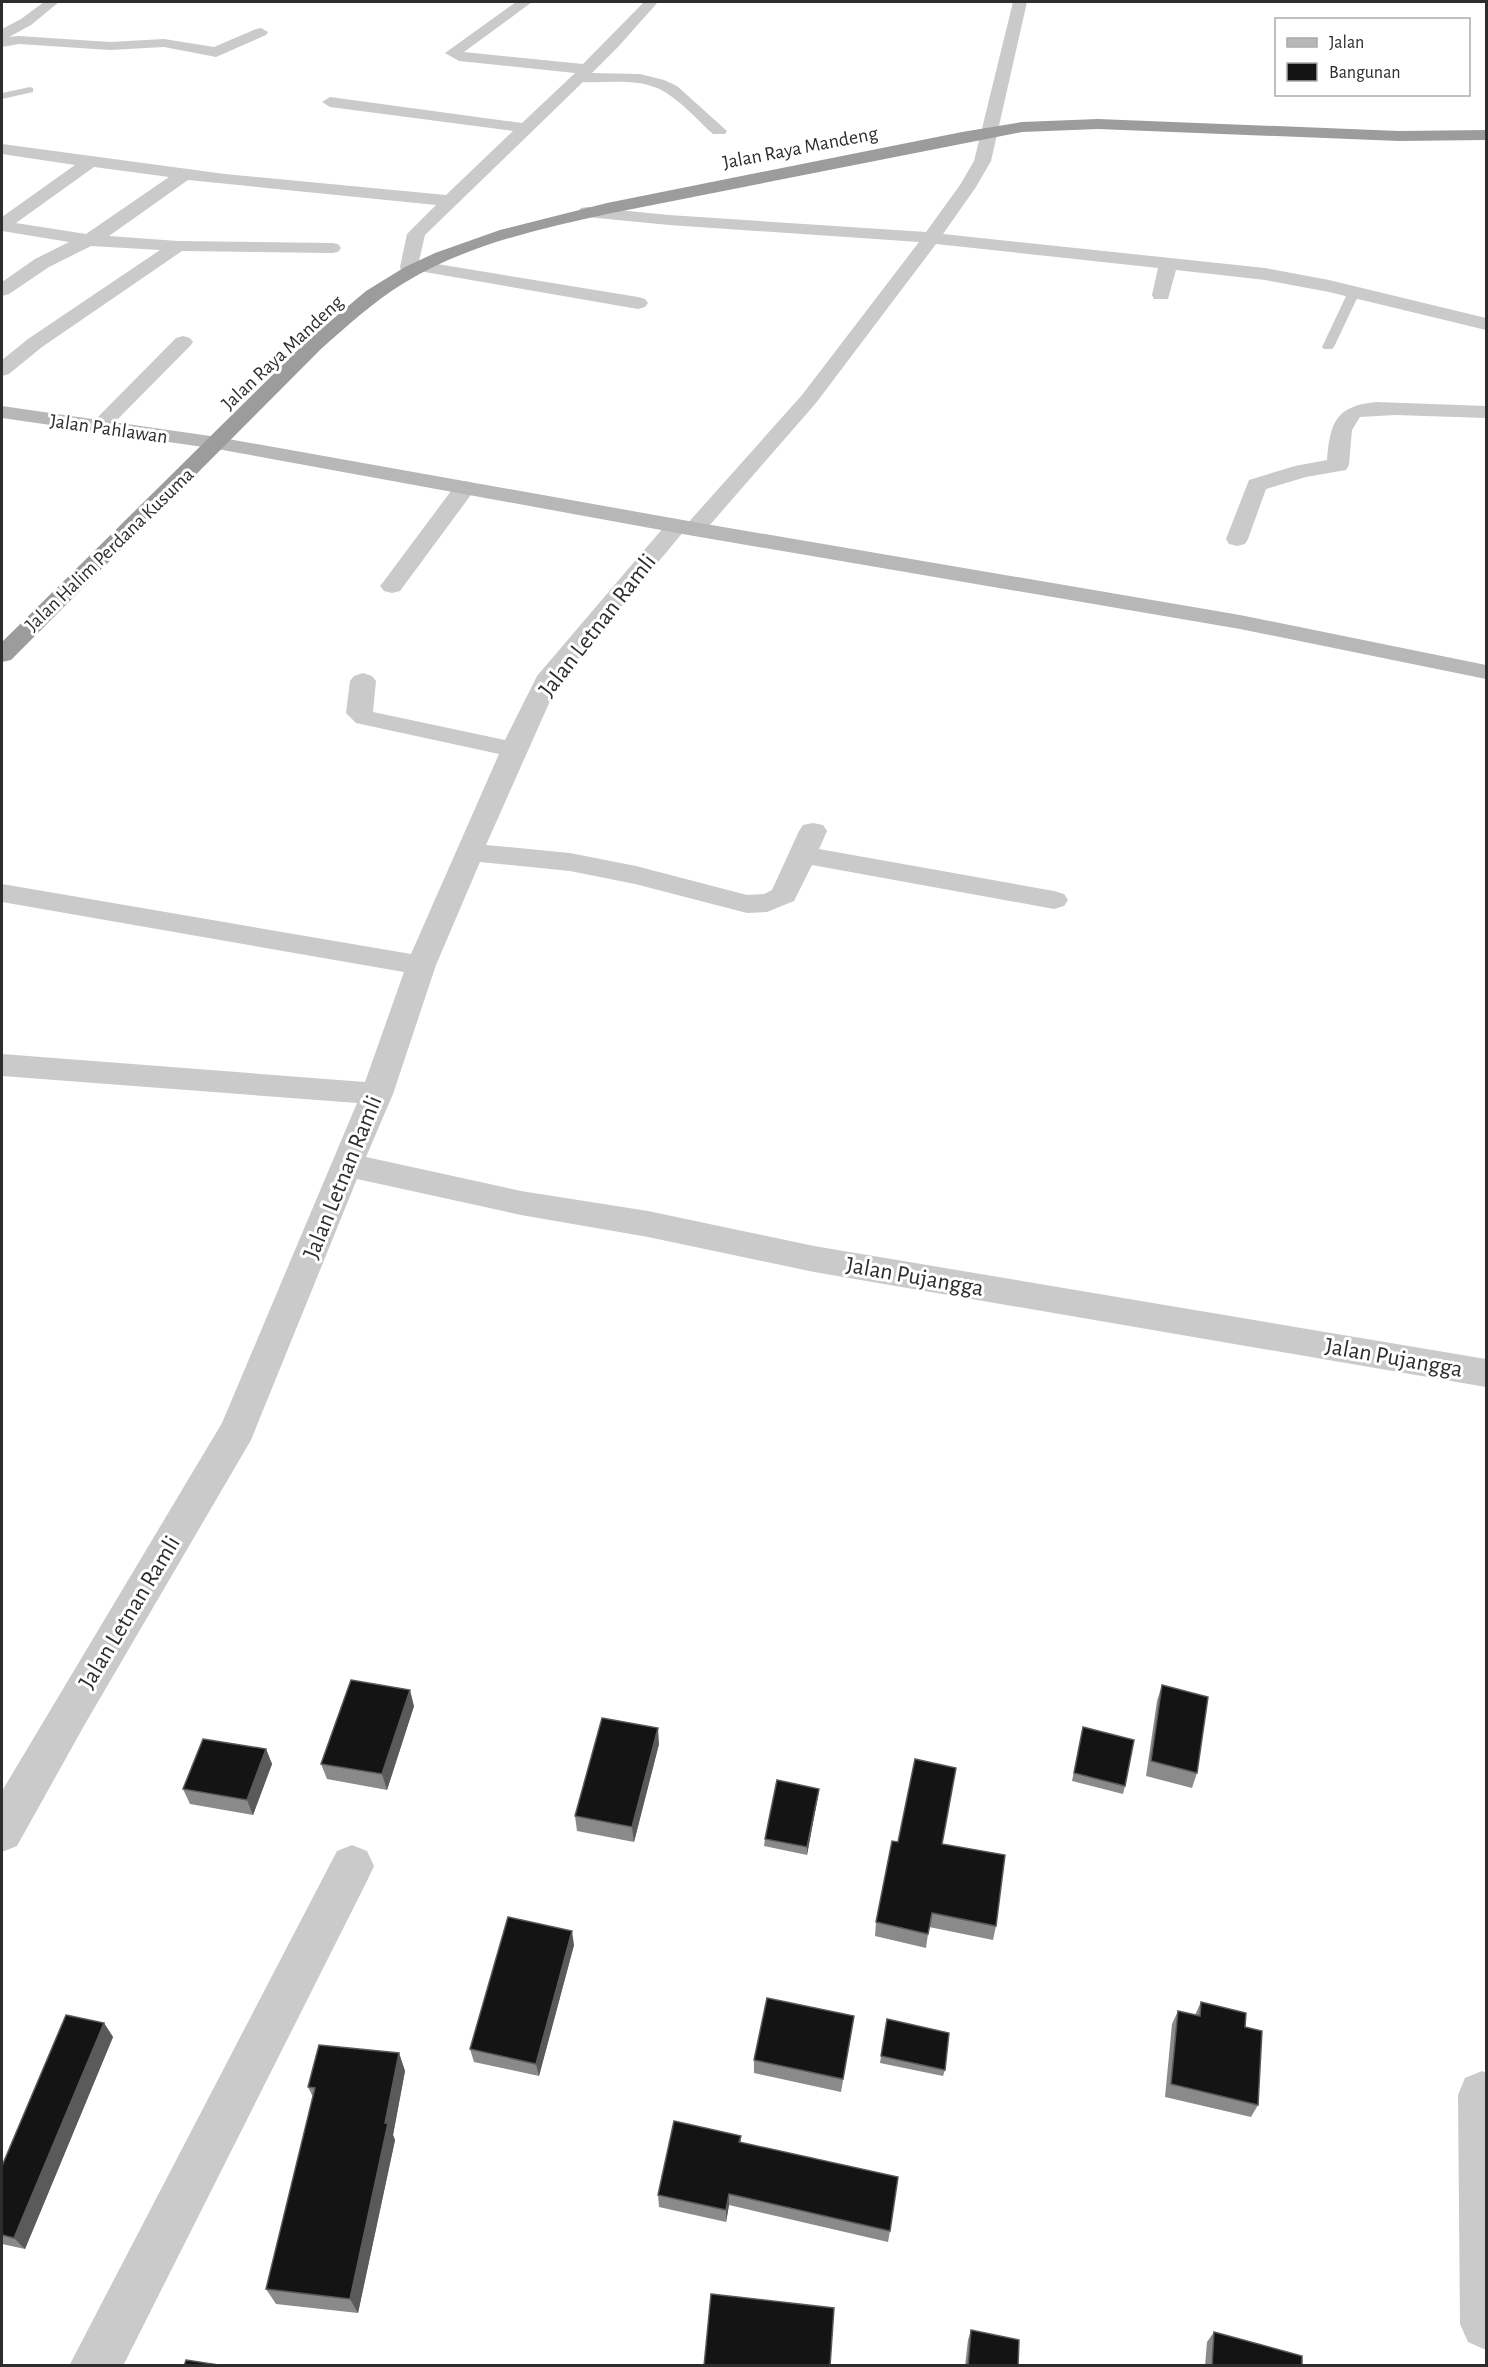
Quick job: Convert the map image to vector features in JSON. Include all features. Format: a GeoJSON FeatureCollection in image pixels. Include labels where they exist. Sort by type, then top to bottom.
{"type":"FeatureCollection","features":[{"type":"Feature","properties":{"kind":"highway","name":"Jalan Raya Mandeng"},"geometry":{"type":"LineString","coordinates":[[218,443],[314,345],[347,316],[416,269],[503,237],[587,212],[989,132],[1058,124],[1399,136],[1486,134]]}},
{"type":"Feature","properties":{"kind":"highway","name":"Jalan Halim Perdana Kusuma"},"geometry":{"type":"LineString","coordinates":[[4,649],[218,443]]}},
{"type":"Feature","properties":{"kind":"main road","name":"Jalan Pahlawan"},"geometry":{"type":"LineString","coordinates":[[2,412],[218,443],[686,527],[1240,622],[1486,672]]}},
{"type":"Feature","properties":{"kind":"street"},"geometry":{"type":"LineString","coordinates":[[2,35],[26,22],[52,2]]}},
{"type":"Feature","properties":{"kind":"street"},"geometry":{"type":"LineString","coordinates":[[525,2],[453,53],[459,56],[659,83],[671,89],[719,131]]}},
{"type":"Feature","properties":{"kind":"street"},"geometry":{"type":"LineString","coordinates":[[638,303],[416,269],[409,263],[416,247],[416,234],[651,2]]}},
{"type":"Feature","properties":{"kind":"street","name":"Jalan Letnan Ramli"},"geometry":{"type":"LineString","coordinates":[[2,1831],[70,1711],[238,1429],[377,1094],[421,965],[513,749],[546,681],[578,642],[809,399],[931,238],[943,216],[981,166],[989,148],[989,132],[1020,2]]}},
{"type":"Feature","properties":{"kind":"street"},"geometry":{"type":"LineString","coordinates":[[2,43],[20,40],[110,46],[164,43],[216,52],[261,32]]}},
{"type":"Feature","properties":{"kind":"street"},"geometry":{"type":"LineString","coordinates":[[330,102],[525,128]]}},
{"type":"Feature","properties":{"kind":"street"},"geometry":{"type":"LineString","coordinates":[[2,149],[89,163],[324,190],[450,201]]}},
{"type":"Feature","properties":{"kind":"street"},"geometry":{"type":"LineString","coordinates":[[2,225],[89,163]]}},
{"type":"Feature","properties":{"kind":"street"},"geometry":{"type":"LineString","coordinates":[[2,290],[42,263],[88,240],[184,174]]}},
{"type":"Feature","properties":{"kind":"street"},"geometry":{"type":"LineString","coordinates":[[587,212],[931,238],[1265,273],[1486,324]]}},
{"type":"Feature","properties":{"kind":"street"},"geometry":{"type":"LineString","coordinates":[[2,225],[88,240],[178,246],[332,248]]}},
{"type":"Feature","properties":{"kind":"street"},"geometry":{"type":"LineString","coordinates":[[2,370],[35,343],[178,246]]}},
{"type":"Feature","properties":{"kind":"street"},"geometry":{"type":"LineString","coordinates":[[1161,295],[1169,262]]}},
{"type":"Feature","properties":{"kind":"street"},"geometry":{"type":"LineString","coordinates":[[100,426],[183,342]]}},
{"type":"Feature","properties":{"kind":"street"},"geometry":{"type":"LineString","coordinates":[[1237,539],[1257,485],[1303,471],[1335,468],[1338,465],[1340,438],[1346,422],[1353,413],[1368,407],[1443,412],[1486,412]]}},
{"type":"Feature","properties":{"kind":"street"},"geometry":{"type":"LineString","coordinates":[[392,586],[465,488]]}},
{"type":"Feature","properties":{"kind":"street"},"geometry":{"type":"LineString","coordinates":[[363,681],[359,713],[365,718],[513,749]]}},
{"type":"Feature","properties":{"kind":"street"},"geometry":{"type":"LineString","coordinates":[[469,852],[570,862],[636,875],[747,904],[763,904],[777,900],[784,895],[808,843],[1054,900]]}},
{"type":"Feature","properties":{"kind":"street"},"geometry":{"type":"LineString","coordinates":[[2,893],[421,965]]}},
{"type":"Feature","properties":{"kind":"street"},"geometry":{"type":"LineString","coordinates":[[2,1065],[377,1094]]}},
{"type":"Feature","properties":{"kind":"street","name":"Jalan Pujangga"},"geometry":{"type":"LineString","coordinates":[[346,1165],[520,1203],[648,1224],[814,1259],[1486,1373]]}},
{"type":"Feature","properties":{"kind":"street"},"geometry":{"type":"LineString","coordinates":[[95,2366],[352,1866]]}},
{"type":"Feature","properties":{"kind":"street"},"geometry":{"type":"LineString","coordinates":[[1482,2095],[1486,2324]]}},
{"type":"Feature","properties":{"kind":"lane"},"geometry":{"type":"LineString","coordinates":[[2,96],[30,90]]}},
{"type":"Feature","properties":{"kind":"lane"},"geometry":{"type":"LineString","coordinates":[[1328,347],[1354,292]]}},
{"type":"Feature","properties":{"kind":"building"},"geometry":{"type":"Polygon","coordinates":[[[351,1680],[410,1690],[382,1774],[321,1764],[351,1680]]]}},
{"type":"Feature","properties":{"kind":"building"},"geometry":{"type":"Polygon","coordinates":[[[1162,1685],[1208,1697],[1197,1773],[1151,1761],[1162,1685]]]}},
{"type":"Feature","properties":{"kind":"building"},"geometry":{"type":"Polygon","coordinates":[[[602,1718],[658,1728],[632,1827],[575,1816],[602,1718]]]}},
{"type":"Feature","properties":{"kind":"building"},"geometry":{"type":"Polygon","coordinates":[[[1083,1727],[1134,1740],[1125,1786],[1074,1773],[1083,1727]]]}},
{"type":"Feature","properties":{"kind":"building"},"geometry":{"type":"Polygon","coordinates":[[[203,1739],[266,1749],[247,1800],[183,1789],[203,1739]]]}},
{"type":"Feature","properties":{"kind":"building"},"geometry":{"type":"Polygon","coordinates":[[[915,1759],[956,1768],[942,1844],[1005,1855],[996,1926],[932,1913],[928,1934],[876,1922],[892,1841],[898,1842],[915,1759]]]}},
{"type":"Feature","properties":{"kind":"building"},"geometry":{"type":"Polygon","coordinates":[[[777,1780],[819,1789],[807,1847],[765,1839],[777,1780]]]}},
{"type":"Feature","properties":{"kind":"building"},"geometry":{"type":"Polygon","coordinates":[[[508,1917],[572,1931],[536,2064],[470,2049],[508,1917]]]}},
{"type":"Feature","properties":{"kind":"building"},"geometry":{"type":"Polygon","coordinates":[[[767,1998],[854,2016],[843,2079],[754,2060],[767,1998]]]}},
{"type":"Feature","properties":{"kind":"building"},"geometry":{"type":"Polygon","coordinates":[[[1201,2002],[1246,2013],[1245,2027],[1262,2031],[1258,2105],[1171,2084],[1178,2011],[1200,2016],[1201,2002]]]}},
{"type":"Feature","properties":{"kind":"building"},"geometry":{"type":"Polygon","coordinates":[[[66,2015],[104,2023],[14,2238],[2,2235],[2,2166],[66,2015]]]}},
{"type":"Feature","properties":{"kind":"building"},"geometry":{"type":"Polygon","coordinates":[[[887,2019],[949,2033],[945,2070],[881,2056],[887,2019]]]}},
{"type":"Feature","properties":{"kind":"building"},"geometry":{"type":"Polygon","coordinates":[[[319,2045],[399,2053],[385,2123],[388,2123],[350,2299],[266,2289],[315,2088],[308,2087],[319,2045]]]}},
{"type":"Feature","properties":{"kind":"building"},"geometry":{"type":"Polygon","coordinates":[[[674,2121],[741,2136],[739,2142],[898,2177],[890,2231],[729,2194],[726,2210],[658,2195],[674,2121]]]}},
{"type":"Feature","properties":{"kind":"building"},"geometry":{"type":"Polygon","coordinates":[[[711,2294],[834,2308],[830,2366],[704,2366],[711,2294]]]}},
{"type":"Feature","properties":{"kind":"building"},"geometry":{"type":"Polygon","coordinates":[[[971,2330],[1019,2340],[1018,2366],[968,2366],[971,2330]]]}},
{"type":"Feature","properties":{"kind":"building"},"geometry":{"type":"Polygon","coordinates":[[[1214,2332],[1302,2356],[1302,2366],[1212,2366],[1214,2332]]]}},
{"type":"Feature","properties":{"kind":"building"},"geometry":{"type":"Polygon","coordinates":[[[186,2360],[225,2366],[184,2366],[186,2360]]]}}]}
